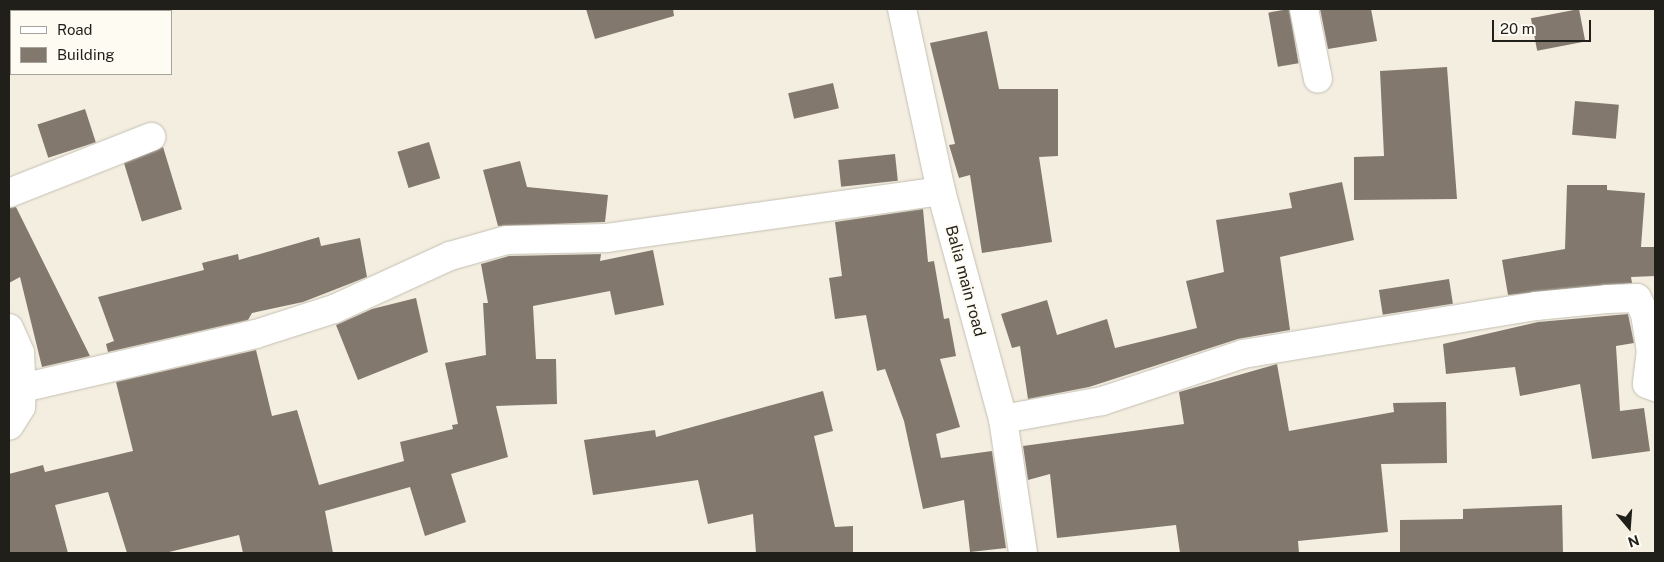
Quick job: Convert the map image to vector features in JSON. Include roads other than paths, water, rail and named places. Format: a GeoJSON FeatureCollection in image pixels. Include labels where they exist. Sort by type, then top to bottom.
{"type":"FeatureCollection","features":[{"type":"Feature","properties":{"kind":"street","name":"Balia main road"},"geometry":{"type":"LineString","coordinates":[[902,9],[940,191],[1003,419],[1023,553]]}},
{"type":"Feature","properties":{"kind":"street"},"geometry":{"type":"LineString","coordinates":[[1304,9],[1318,79]]}},
{"type":"Feature","properties":{"kind":"street"},"geometry":{"type":"LineString","coordinates":[[9,193],[150,138]]}},
{"type":"Feature","properties":{"kind":"street"},"geometry":{"type":"LineString","coordinates":[[22,388],[256,334],[334,309],[450,256],[507,240],[608,238],[940,191]]}},
{"type":"Feature","properties":{"kind":"street"},"geometry":{"type":"LineString","coordinates":[[1003,419],[1102,401],[1243,354],[1536,306],[1607,299],[1636,298],[1645,314],[1651,350],[1647,384],[1655,387]]}},
{"type":"Feature","properties":{"kind":"street"},"geometry":{"type":"LineString","coordinates":[[9,328],[20,353],[22,388],[21,407],[9,426]]}}]}
